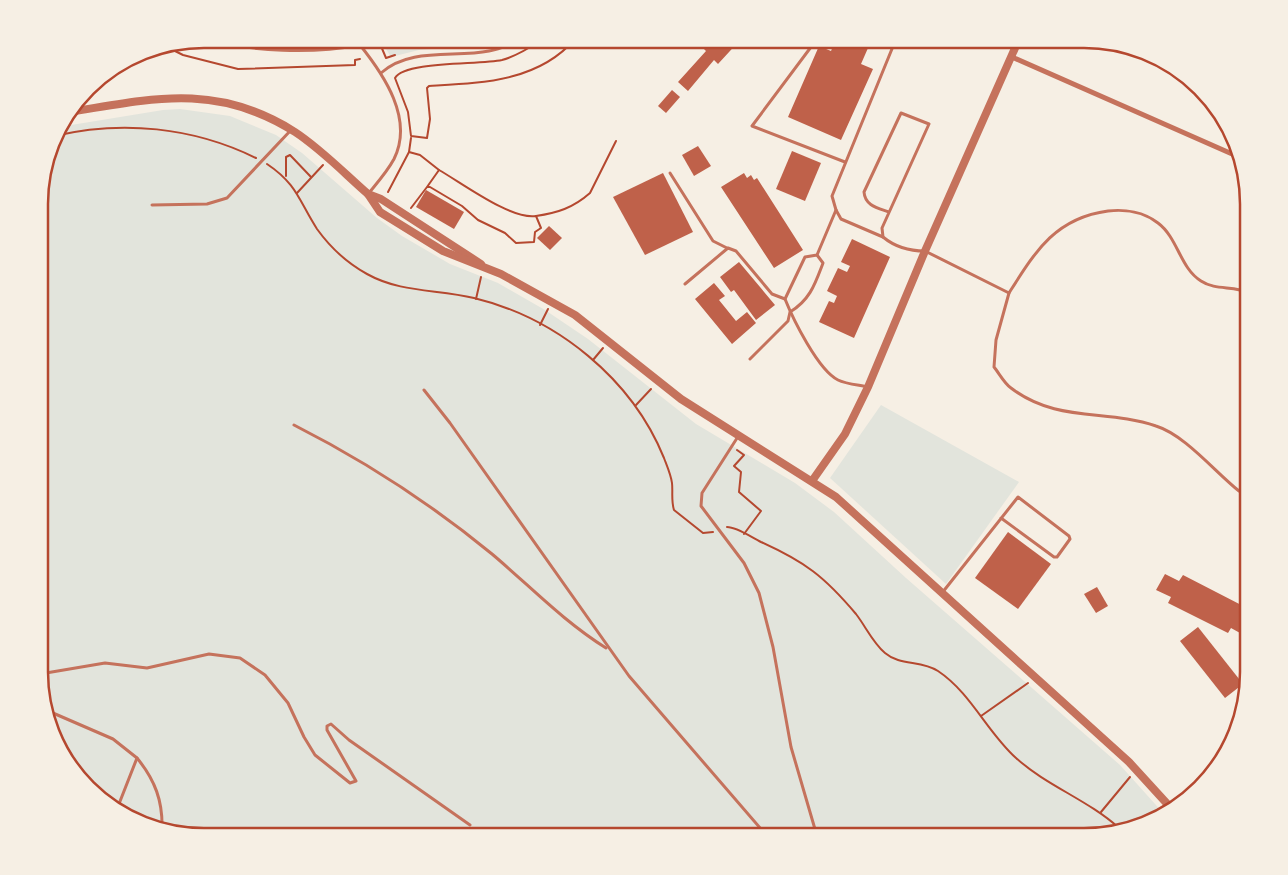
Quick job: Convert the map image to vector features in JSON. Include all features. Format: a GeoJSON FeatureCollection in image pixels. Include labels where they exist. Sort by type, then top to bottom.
{"type":"FeatureCollection","features":[{"type":"Feature","properties":{"kind":"street"},"geometry":{"type":"LineString","coordinates":[[812,481],[845,434],[868,387],[925,251],[1016,47]]}},
{"type":"Feature","properties":{"kind":"street"},"geometry":{"type":"LineString","coordinates":[[1012,57],[1232,154]]}},
{"type":"Feature","properties":{"kind":"street"},"geometry":{"type":"LineString","coordinates":[[80,109],[162,98],[198,98],[250,110],[291,130],[368,194],[380,212],[442,251],[468,262],[485,266],[526,286],[575,315],[681,399],[739,434],[842,502],[1136,769],[1167,804]]}},
{"type":"Feature","properties":{"kind":"lane"},"geometry":{"type":"LineString","coordinates":[[243,47],[276,49],[318,47]]}},
{"type":"Feature","properties":{"kind":"lane"},"geometry":{"type":"LineString","coordinates":[[362,47],[381,73],[395,101],[400,121],[400,138],[394,158],[368,194]]}},
{"type":"Feature","properties":{"kind":"lane"},"geometry":{"type":"LineString","coordinates":[[381,73],[389,66],[414,58],[488,51],[499,47]]}},
{"type":"Feature","properties":{"kind":"lane"},"geometry":{"type":"LineString","coordinates":[[811,47],[752,126],[845,162]]}},
{"type":"Feature","properties":{"kind":"lane"},"geometry":{"type":"LineString","coordinates":[[893,47],[832,196],[836,210],[841,219],[910,251],[925,251],[1009,293]]}},
{"type":"Feature","properties":{"kind":"lane"},"geometry":{"type":"LineString","coordinates":[[883,237],[882,228],[890,212],[929,124],[901,113],[864,192],[865,199],[869,204],[890,212]]}},
{"type":"Feature","properties":{"kind":"lane"},"geometry":{"type":"LineString","coordinates":[[152,205],[207,204],[220,201],[233,193],[291,130]]}},
{"type":"Feature","properties":{"kind":"lane"},"geometry":{"type":"LineString","coordinates":[[670,173],[713,241],[736,251],[772,294],[785,299]]}},
{"type":"Feature","properties":{"kind":"lane"},"geometry":{"type":"LineString","coordinates":[[817,255],[836,210]]}},
{"type":"Feature","properties":{"kind":"lane"},"geometry":{"type":"LineString","coordinates":[[1240,292],[1215,288],[1200,280],[1188,268],[1171,237],[1159,224],[1140,213],[1116,210],[1090,213],[1066,223],[1048,238],[1031,258],[1009,293],[996,340],[994,367],[1009,387],[1053,409],[1078,415],[1139,421],[1158,426],[1182,441],[1240,491]]}},
{"type":"Feature","properties":{"kind":"lane"},"geometry":{"type":"LineString","coordinates":[[685,284],[728,248]]}},
{"type":"Feature","properties":{"kind":"lane"},"geometry":{"type":"LineString","coordinates":[[817,255],[805,257],[785,299],[790,312],[830,375],[839,381],[868,387]]}},
{"type":"Feature","properties":{"kind":"lane"},"geometry":{"type":"LineString","coordinates":[[750,359],[788,321],[790,312],[800,306],[812,293],[823,263],[817,255]]}},
{"type":"Feature","properties":{"kind":"lane"},"geometry":{"type":"LineString","coordinates":[[424,390],[455,430],[609,650],[635,684],[760,827]]}},
{"type":"Feature","properties":{"kind":"lane"},"geometry":{"type":"LineString","coordinates":[[294,425],[361,461],[428,504],[493,555],[565,620],[609,650]]}},
{"type":"Feature","properties":{"kind":"lane"},"geometry":{"type":"LineString","coordinates":[[739,434],[702,493],[700,506],[744,563],[755,582],[773,647],[791,748],[814,827]]}},
{"type":"Feature","properties":{"kind":"lane"},"geometry":{"type":"LineString","coordinates":[[942,594],[1001,518],[1018,497],[1070,539],[1057,557],[1054,557],[1001,518]]}},
{"type":"Feature","properties":{"kind":"lane"},"geometry":{"type":"LineString","coordinates":[[48,673],[105,663],[147,668],[209,654],[240,658],[257,668],[284,698],[309,746],[333,772],[350,783],[356,781],[327,730],[327,726],[331,724],[349,740],[470,825]]}},
{"type":"Feature","properties":{"kind":"lane"},"geometry":{"type":"LineString","coordinates":[[53,713],[113,738],[137,758],[151,778],[160,797],[163,822]]}},
{"type":"Feature","properties":{"kind":"lane"},"geometry":{"type":"LineString","coordinates":[[120,803],[137,758]]}},
{"type":"Feature","properties":{"kind":"path"},"geometry":{"type":"LineString","coordinates":[[396,197],[388,191],[398,176],[409,152],[411,136],[408,112],[395,78],[398,74],[408,68],[474,64],[504,59],[527,47]]}},
{"type":"Feature","properties":{"kind":"path"},"geometry":{"type":"LineString","coordinates":[[411,136],[427,138],[430,119],[427,88],[429,86],[478,84],[512,78],[544,64],[558,56],[567,47]]}},
{"type":"Feature","properties":{"kind":"path"},"geometry":{"type":"LineString","coordinates":[[173,50],[183,55],[238,69],[355,65],[355,60],[360,59]]}},
{"type":"Feature","properties":{"kind":"path"},"geometry":{"type":"LineString","coordinates":[[64,134],[98,128],[147,128],[214,141],[262,161],[285,177],[324,238],[343,258],[368,274],[409,290],[476,299],[540,325],[593,360],[635,406],[663,457],[672,480],[674,510],[703,533],[711,533]]}},
{"type":"Feature","properties":{"kind":"path"},"geometry":{"type":"LineString","coordinates":[[409,152],[420,155],[439,170],[501,207],[526,217],[560,212],[583,199],[590,193],[616,141]]}},
{"type":"Feature","properties":{"kind":"path"},"geometry":{"type":"LineString","coordinates":[[285,177],[286,157],[290,155],[311,177]]}},
{"type":"Feature","properties":{"kind":"path"},"geometry":{"type":"LineString","coordinates":[[297,193],[328,159]]}},
{"type":"Feature","properties":{"kind":"path"},"geometry":{"type":"LineString","coordinates":[[411,208],[439,170]]}},
{"type":"Feature","properties":{"kind":"path"},"geometry":{"type":"LineString","coordinates":[[427,187],[462,206],[478,220],[504,233],[516,243],[534,242],[535,232],[541,228],[536,216]]}},
{"type":"Feature","properties":{"kind":"path"},"geometry":{"type":"LineString","coordinates":[[476,299],[481,279]]}},
{"type":"Feature","properties":{"kind":"path"},"geometry":{"type":"LineString","coordinates":[[540,325],[548,309]]}},
{"type":"Feature","properties":{"kind":"path"},"geometry":{"type":"LineString","coordinates":[[593,360],[603,348]]}},
{"type":"Feature","properties":{"kind":"path"},"geometry":{"type":"LineString","coordinates":[[635,406],[651,389]]}},
{"type":"Feature","properties":{"kind":"path"},"geometry":{"type":"LineString","coordinates":[[730,447],[744,455],[734,466],[741,472],[739,492],[761,511],[744,534]]}},
{"type":"Feature","properties":{"kind":"path"},"geometry":{"type":"LineString","coordinates":[[724,527],[730,527],[792,556],[813,569],[852,609],[887,655],[902,661],[927,666],[939,672],[967,699],[999,740],[1018,760],[1100,813],[1115,825]]}},
{"type":"Feature","properties":{"kind":"path"},"geometry":{"type":"LineString","coordinates":[[981,716],[1035,677]]}},
{"type":"Feature","properties":{"kind":"path"},"geometry":{"type":"LineString","coordinates":[[1100,813],[1130,777]]}},
{"type":"Feature","properties":{"kind":"shaded area"},"geometry":{"type":"Polygon","coordinates":[[[385,47],[458,47],[419,50],[391,57],[385,47]]]}},
{"type":"Feature","properties":{"kind":"shaded area"},"geometry":{"type":"Polygon","coordinates":[[[180,109],[230,116],[276,135],[302,153],[377,218],[402,236],[450,264],[498,283],[545,310],[588,339],[696,424],[795,483],[834,512],[906,578],[1120,765],[1159,809],[1144,816],[1115,825],[1095,827],[204,828],[183,826],[153,819],[117,801],[86,774],[68,750],[56,722],[49,692],[49,183],[56,153],[68,126],[180,109]]]}},
{"type":"Feature","properties":{"kind":"shaded area"},"geometry":{"type":"Polygon","coordinates":[[[881,405],[1019,482],[946,584],[830,478],[881,405]]]}},
{"type":"Feature","properties":{"kind":"building"},"geometry":{"type":"Polygon","coordinates":[[[702,47],[734,47],[718,64],[714,60],[688,91],[678,82],[706,51],[702,47]]]}},
{"type":"Feature","properties":{"kind":"building"},"geometry":{"type":"Polygon","coordinates":[[[819,47],[831,51],[833,47],[868,48],[861,64],[873,69],[841,140],[788,117],[819,47]]]}},
{"type":"Feature","properties":{"kind":"building"},"geometry":{"type":"Polygon","coordinates":[[[672,90],[680,97],[666,113],[658,106],[672,90]]]}},
{"type":"Feature","properties":{"kind":"building"},"geometry":{"type":"Polygon","coordinates":[[[698,146],[711,166],[694,176],[682,155],[698,146]]]}},
{"type":"Feature","properties":{"kind":"building"},"geometry":{"type":"Polygon","coordinates":[[[792,151],[821,163],[805,201],[776,189],[792,151]]]}},
{"type":"Feature","properties":{"kind":"building"},"geometry":{"type":"Polygon","coordinates":[[[663,173],[693,232],[645,255],[613,197],[663,173]]]}},
{"type":"Feature","properties":{"kind":"building"},"geometry":{"type":"Polygon","coordinates":[[[744,173],[747,178],[751,175],[754,180],[757,178],[803,250],[774,268],[721,187],[744,173]]]}},
{"type":"Feature","properties":{"kind":"building"},"geometry":{"type":"Polygon","coordinates":[[[426,190],[464,212],[454,229],[416,207],[426,190]]]}},
{"type":"Feature","properties":{"kind":"building"},"geometry":{"type":"Polygon","coordinates":[[[549,226],[562,238],[550,250],[537,238],[549,226]]]}},
{"type":"Feature","properties":{"kind":"building"},"geometry":{"type":"Polygon","coordinates":[[[852,239],[890,257],[854,338],[819,322],[829,301],[834,303],[837,296],[827,291],[838,268],[847,272],[850,266],[841,262],[852,239]]]}},
{"type":"Feature","properties":{"kind":"building"},"geometry":{"type":"Polygon","coordinates":[[[739,262],[775,305],[756,320],[734,290],[731,292],[720,277],[739,262]]]}},
{"type":"Feature","properties":{"kind":"building"},"geometry":{"type":"Polygon","coordinates":[[[714,283],[725,296],[719,300],[736,321],[747,312],[756,323],[732,344],[695,299],[714,283]]]}},
{"type":"Feature","properties":{"kind":"building"},"geometry":{"type":"Polygon","coordinates":[[[1008,532],[1051,564],[1018,609],[975,578],[1008,532]]]}},
{"type":"Feature","properties":{"kind":"building"},"geometry":{"type":"Polygon","coordinates":[[[1165,574],[1179,581],[1183,575],[1240,604],[1240,633],[1231,628],[1228,633],[1168,603],[1171,597],[1156,590],[1165,574]]]}},
{"type":"Feature","properties":{"kind":"building"},"geometry":{"type":"Polygon","coordinates":[[[1097,587],[1108,606],[1096,613],[1084,594],[1097,587]]]}},
{"type":"Feature","properties":{"kind":"building"},"geometry":{"type":"Polygon","coordinates":[[[1198,627],[1240,680],[1240,687],[1225,698],[1180,641],[1198,627]]]}}]}
